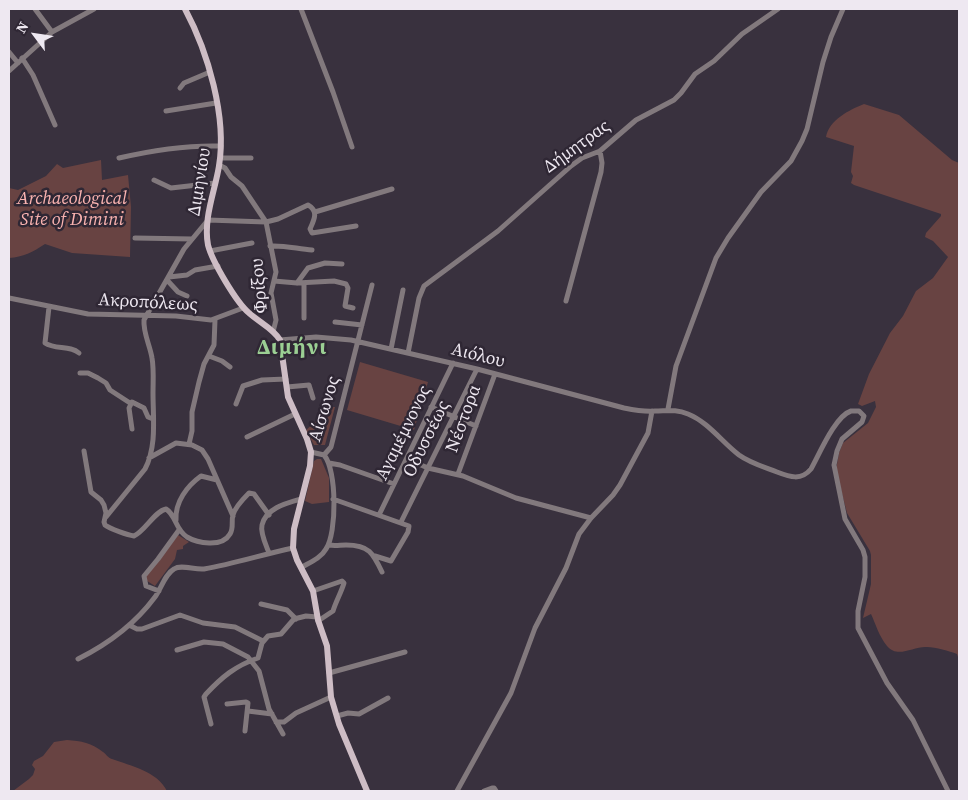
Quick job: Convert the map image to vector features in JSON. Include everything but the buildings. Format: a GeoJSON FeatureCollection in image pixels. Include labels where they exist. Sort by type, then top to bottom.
{"type":"FeatureCollection","features":[{"type":"Feature","properties":{"kind":"main road","name":"Διμηνίου"},"geometry":{"type":"LineString","coordinates":[[184,9],[198,35],[207,59],[216,103],[221,146],[208,220],[210,251],[244,308],[280,340]]}},
{"type":"Feature","properties":{"kind":"main road"},"geometry":{"type":"LineString","coordinates":[[280,340],[290,404],[307,439],[311,452],[310,466],[294,530],[293,548],[313,591],[318,619],[327,646],[331,697],[343,734],[367,791]]}},
{"type":"Feature","properties":{"kind":"street"},"geometry":{"type":"LineString","coordinates":[[35,9],[52,32]]}},
{"type":"Feature","properties":{"kind":"street"},"geometry":{"type":"LineString","coordinates":[[9,71],[52,32],[94,9]]}},
{"type":"Feature","properties":{"kind":"street"},"geometry":{"type":"LineString","coordinates":[[301,9],[352,147]]}},
{"type":"Feature","properties":{"kind":"street","name":"Δήμητρας"},"geometry":{"type":"LineString","coordinates":[[408,353],[419,298],[424,286],[492,236],[571,166],[582,158],[600,151],[636,120],[677,98],[695,74],[714,61],[742,34],[778,9]]}},
{"type":"Feature","properties":{"kind":"street"},"geometry":{"type":"LineString","coordinates":[[844,9],[827,49],[807,129],[802,141],[787,167],[765,188],[742,217],[714,264],[676,366],[668,409],[682,411],[696,418],[732,450],[750,462],[790,477],[798,478],[812,470],[836,425],[845,415],[851,411],[858,411],[864,416],[862,422],[844,436],[834,465],[845,519],[865,557],[865,577],[858,611],[858,628],[887,683],[913,720],[948,791]]}},
{"type":"Feature","properties":{"kind":"street"},"geometry":{"type":"LineString","coordinates":[[9,52],[20,60],[33,75],[55,125]]}},
{"type":"Feature","properties":{"kind":"street"},"geometry":{"type":"LineString","coordinates":[[180,88],[184,82],[210,72]]}},
{"type":"Feature","properties":{"kind":"street"},"geometry":{"type":"LineString","coordinates":[[166,112],[216,103]]}},
{"type":"Feature","properties":{"kind":"street"},"geometry":{"type":"LineString","coordinates":[[119,158],[170,148],[196,145],[221,146]]}},
{"type":"Feature","properties":{"kind":"street"},"geometry":{"type":"LineString","coordinates":[[566,301],[596,191],[602,163],[600,151]]}},
{"type":"Feature","properties":{"kind":"street"},"geometry":{"type":"LineString","coordinates":[[219,162],[251,158]]}},
{"type":"Feature","properties":{"kind":"street","name":"Φρίξου"},"geometry":{"type":"LineString","coordinates":[[219,162],[231,178],[242,186],[266,222],[276,272],[271,296],[276,323],[273,332]]}},
{"type":"Feature","properties":{"kind":"street"},"geometry":{"type":"LineString","coordinates":[[154,180],[171,188],[215,184]]}},
{"type":"Feature","properties":{"kind":"street"},"geometry":{"type":"LineString","coordinates":[[314,212],[392,189]]}},
{"type":"Feature","properties":{"kind":"street"},"geometry":{"type":"LineString","coordinates":[[106,517],[145,469],[153,438],[152,361],[144,330],[146,316],[192,239],[208,220],[266,222],[278,219],[307,205],[311,206],[314,212],[315,219],[310,230],[312,233],[356,226]]}},
{"type":"Feature","properties":{"kind":"street"},"geometry":{"type":"LineString","coordinates":[[135,238],[192,239]]}},
{"type":"Feature","properties":{"kind":"street"},"geometry":{"type":"LineString","coordinates":[[210,251],[252,243]]}},
{"type":"Feature","properties":{"kind":"street"},"geometry":{"type":"LineString","coordinates":[[270,246],[284,245],[292,248],[312,250]]}},
{"type":"Feature","properties":{"kind":"street"},"geometry":{"type":"LineString","coordinates":[[297,283],[308,268],[325,263],[342,264]]}},
{"type":"Feature","properties":{"kind":"street"},"geometry":{"type":"LineString","coordinates":[[168,279],[187,275],[195,270],[218,266]]}},
{"type":"Feature","properties":{"kind":"street"},"geometry":{"type":"LineString","coordinates":[[168,279],[178,292],[187,296]]}},
{"type":"Feature","properties":{"kind":"street"},"geometry":{"type":"LineString","coordinates":[[274,281],[297,283],[330,281],[346,284],[348,288],[345,306],[353,308]]}},
{"type":"Feature","properties":{"kind":"street"},"geometry":{"type":"LineString","coordinates":[[304,283],[304,318]]}},
{"type":"Feature","properties":{"kind":"street","name":"Αίσωνος"},"geometry":{"type":"LineString","coordinates":[[324,455],[331,447],[372,284]]}},
{"type":"Feature","properties":{"kind":"street"},"geometry":{"type":"LineString","coordinates":[[391,349],[403,290]]}},
{"type":"Feature","properties":{"kind":"street","name":"Ακροπόλεως"},"geometry":{"type":"LineString","coordinates":[[9,298],[88,314],[215,320],[244,308]]}},
{"type":"Feature","properties":{"kind":"street"},"geometry":{"type":"LineString","coordinates":[[49,307],[45,343],[50,346],[73,349],[79,353]]}},
{"type":"Feature","properties":{"kind":"street"},"geometry":{"type":"LineString","coordinates":[[189,444],[192,431],[193,404],[202,370],[215,339],[215,320]]}},
{"type":"Feature","properties":{"kind":"street"},"geometry":{"type":"LineString","coordinates":[[335,322],[362,325]]}},
{"type":"Feature","properties":{"kind":"street","name":"Αιόλου"},"geometry":{"type":"LineString","coordinates":[[280,340],[326,337],[358,341],[477,369],[624,408],[652,411],[668,409]]}},
{"type":"Feature","properties":{"kind":"street"},"geometry":{"type":"LineString","coordinates":[[209,356],[230,366]]}},
{"type":"Feature","properties":{"kind":"street","name":"Αγαμέμνονος"},"geometry":{"type":"LineString","coordinates":[[379,515],[453,363]]}},
{"type":"Feature","properties":{"kind":"street","name":"Οδυσσέως"},"geometry":{"type":"LineString","coordinates":[[400,522],[477,369]]}},
{"type":"Feature","properties":{"kind":"street"},"geometry":{"type":"LineString","coordinates":[[80,373],[88,373],[106,383],[111,391],[130,403],[135,403],[144,408],[148,417],[153,420]]}},
{"type":"Feature","properties":{"kind":"street","name":"Νέστορα"},"geometry":{"type":"LineString","coordinates":[[458,474],[495,374]]}},
{"type":"Feature","properties":{"kind":"street"},"geometry":{"type":"LineString","coordinates":[[236,404],[241,388],[244,386],[262,380],[286,379]]}},
{"type":"Feature","properties":{"kind":"street"},"geometry":{"type":"LineString","coordinates":[[287,387],[309,385],[312,398]]}},
{"type":"Feature","properties":{"kind":"street"},"geometry":{"type":"LineString","coordinates":[[130,403],[132,430]]}},
{"type":"Feature","properties":{"kind":"street"},"geometry":{"type":"LineString","coordinates":[[431,408],[476,426]]}},
{"type":"Feature","properties":{"kind":"street"},"geometry":{"type":"LineString","coordinates":[[457,791],[511,693],[535,628],[566,568],[580,534],[591,518],[620,485],[648,433],[652,411]]}},
{"type":"Feature","properties":{"kind":"street"},"geometry":{"type":"LineString","coordinates":[[247,437],[295,414]]}},
{"type":"Feature","properties":{"kind":"street"},"geometry":{"type":"LineString","coordinates":[[84,451],[91,492],[102,501],[106,510],[104,522],[106,526],[134,536],[139,534],[162,510],[166,509],[171,512],[177,528],[197,542],[219,541],[229,536],[232,532],[232,516],[205,454],[189,444],[174,443],[149,458]]}},
{"type":"Feature","properties":{"kind":"street","name":"Αίσωνος"},"geometry":{"type":"LineString","coordinates":[[311,452],[324,455],[332,475],[333,530],[329,545]]}},
{"type":"Feature","properties":{"kind":"street"},"geometry":{"type":"LineString","coordinates":[[407,459],[428,468],[458,474],[516,498],[591,518]]}},
{"type":"Feature","properties":{"kind":"street"},"geometry":{"type":"LineString","coordinates":[[329,464],[340,465],[394,484]]}},
{"type":"Feature","properties":{"kind":"street"},"geometry":{"type":"LineString","coordinates":[[159,591],[147,586],[144,576],[158,559],[177,528],[177,507],[190,486],[201,476],[217,480]]}},
{"type":"Feature","properties":{"kind":"street"},"geometry":{"type":"LineString","coordinates":[[232,516],[250,492],[259,500],[269,515]]}},
{"type":"Feature","properties":{"kind":"street"},"geometry":{"type":"LineString","coordinates":[[302,567],[320,557],[329,545],[363,547],[375,556],[391,561],[410,528],[408,524],[333,499]]}},
{"type":"Feature","properties":{"kind":"street"},"geometry":{"type":"LineString","coordinates":[[269,553],[262,529],[263,522],[284,504],[302,500]]}},
{"type":"Feature","properties":{"kind":"street"},"geometry":{"type":"LineString","coordinates":[[78,659],[106,643],[130,625],[154,598],[176,567],[201,569],[293,548]]}},
{"type":"Feature","properties":{"kind":"street"},"geometry":{"type":"LineString","coordinates":[[375,556],[382,572]]}},
{"type":"Feature","properties":{"kind":"street"},"geometry":{"type":"LineString","coordinates":[[211,724],[204,696],[229,672],[258,658],[263,641],[270,635],[281,634],[292,620],[306,616],[318,619],[332,611],[344,582],[336,581],[313,591]]}},
{"type":"Feature","properties":{"kind":"street"},"geometry":{"type":"LineString","coordinates":[[261,604],[287,610],[296,619]]}},
{"type":"Feature","properties":{"kind":"street"},"geometry":{"type":"LineString","coordinates":[[130,625],[137,629],[142,629],[180,615],[203,623],[235,627],[263,641]]}},
{"type":"Feature","properties":{"kind":"street"},"geometry":{"type":"LineString","coordinates":[[177,650],[204,642],[223,644],[251,660],[259,671],[272,714],[283,734]]}},
{"type":"Feature","properties":{"kind":"street"},"geometry":{"type":"LineString","coordinates":[[329,673],[405,652]]}},
{"type":"Feature","properties":{"kind":"street"},"geometry":{"type":"LineString","coordinates":[[276,722],[284,722],[298,712],[331,697]]}},
{"type":"Feature","properties":{"kind":"street"},"geometry":{"type":"LineString","coordinates":[[337,716],[348,713],[359,714],[388,698]]}},
{"type":"Feature","properties":{"kind":"street"},"geometry":{"type":"LineString","coordinates":[[227,704],[246,702],[248,704],[245,731]]}},
{"type":"Feature","properties":{"kind":"street"},"geometry":{"type":"LineString","coordinates":[[248,711],[272,714]]}},
{"type":"Feature","properties":{"kind":"street"},"geometry":{"type":"LineString","coordinates":[[484,791],[492,788],[496,791]]}},
{"type":"Feature","properties":{"kind":"green space"},"geometry":{"type":"Polygon","coordinates":[[[864,104],[899,115],[952,160],[959,163],[959,660],[957,654],[934,648],[922,647],[901,652],[891,650],[882,638],[871,614],[863,618],[871,584],[871,555],[847,513],[836,470],[843,443],[868,423],[876,407],[875,401],[862,406],[858,404],[869,374],[890,333],[903,316],[916,291],[933,278],[948,257],[933,241],[925,237],[941,214],[851,183],[854,146],[826,137],[835,121],[864,104]]]}},
{"type":"Feature","properties":{"kind":"green space","name":"Archaeological Site of Dimini"},"geometry":{"type":"Polygon","coordinates":[[[101,160],[102,180],[128,175],[131,207],[130,257],[72,253],[45,244],[28,254],[9,258],[9,188],[18,190],[46,176],[57,164],[63,168],[101,160]]]}},
{"type":"Feature","properties":{"kind":"green space"},"geometry":{"type":"Polygon","coordinates":[[[360,362],[428,382],[414,430],[347,410],[360,362]]]}},
{"type":"Feature","properties":{"kind":"green space"},"geometry":{"type":"Polygon","coordinates":[[[332,407],[335,407],[325,445],[314,445],[306,430],[332,407]]]}},
{"type":"Feature","properties":{"kind":"green space"},"geometry":{"type":"Polygon","coordinates":[[[321,459],[329,478],[329,502],[312,504],[305,501],[314,461],[321,459]]]}},
{"type":"Feature","properties":{"kind":"green space"},"geometry":{"type":"Polygon","coordinates":[[[178,535],[189,542],[183,546],[183,549],[177,550],[175,559],[155,586],[144,579],[178,535]]]}},
{"type":"Feature","properties":{"kind":"green space"},"geometry":{"type":"Polygon","coordinates":[[[67,740],[90,745],[111,758],[143,770],[163,784],[167,791],[13,791],[33,775],[35,769],[32,765],[34,761],[43,756],[54,742],[67,740]]]}},
{"type":"Feature","properties":{"kind":"district","name":"Διμήνι"},"geometry":{"type":"Point","coordinates":[292,348]}}]}
